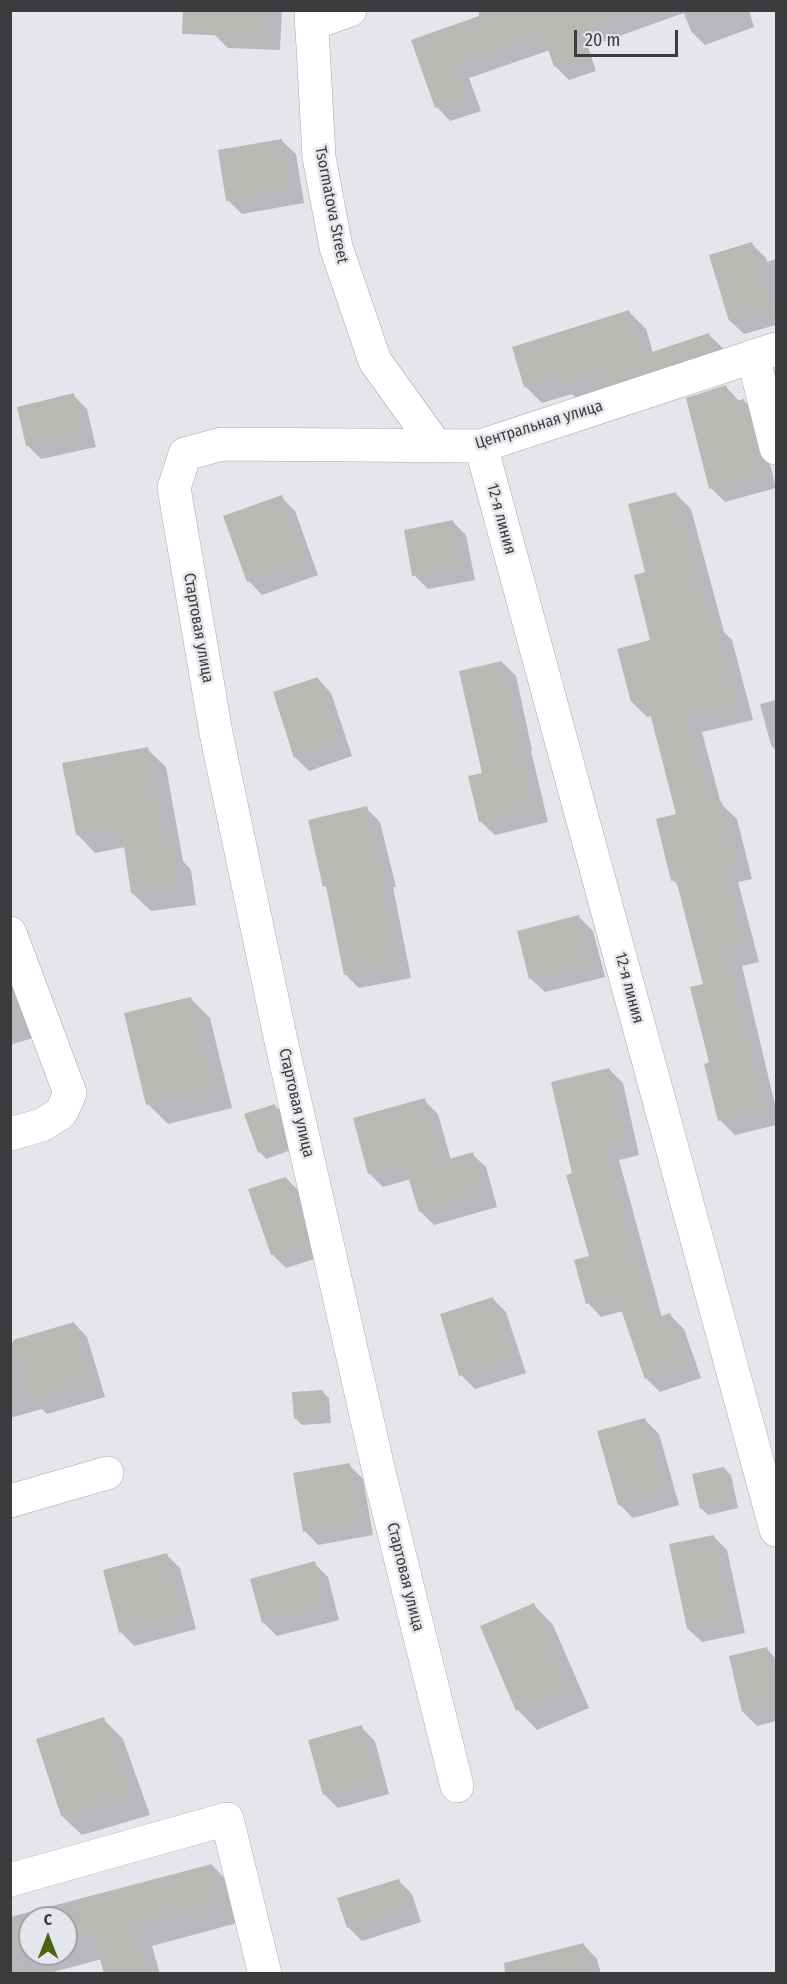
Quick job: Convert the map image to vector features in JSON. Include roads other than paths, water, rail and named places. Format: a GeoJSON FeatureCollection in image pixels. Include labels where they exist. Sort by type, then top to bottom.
{"type":"FeatureCollection","features":[{"type":"Feature","properties":{"kind":"street"},"geometry":{"type":"LineString","coordinates":[[311,17],[350,10]]}},
{"type":"Feature","properties":{"kind":"street","name":"Tsormatova Street"},"geometry":{"type":"LineString","coordinates":[[311,17],[319,157],[336,247],[375,361],[436,446]]}},
{"type":"Feature","properties":{"kind":"street"},"geometry":{"type":"LineString","coordinates":[[765,353],[777,448]]}},
{"type":"Feature","properties":{"kind":"street","name":"Центральная улица"},"geometry":{"type":"LineString","coordinates":[[222,444],[481,446],[765,353]]}},
{"type":"Feature","properties":{"kind":"street","name":"Стартовая улица"},"geometry":{"type":"LineString","coordinates":[[222,444],[185,453],[174,488],[216,734],[280,1036],[379,1472],[457,1786]]}},
{"type":"Feature","properties":{"kind":"street","name":"12-я линия"},"geometry":{"type":"LineString","coordinates":[[481,446],[777,1530]]}},
{"type":"Feature","properties":{"kind":"street"},"geometry":{"type":"LineString","coordinates":[[10,933],[70,1093],[61,1113],[42,1125],[10,1134]]}},
{"type":"Feature","properties":{"kind":"street"},"geometry":{"type":"LineString","coordinates":[[10,1501],[106,1473]]}},
{"type":"Feature","properties":{"kind":"street"},"geometry":{"type":"LineString","coordinates":[[10,1880],[227,1819],[265,1974]]}}]}
